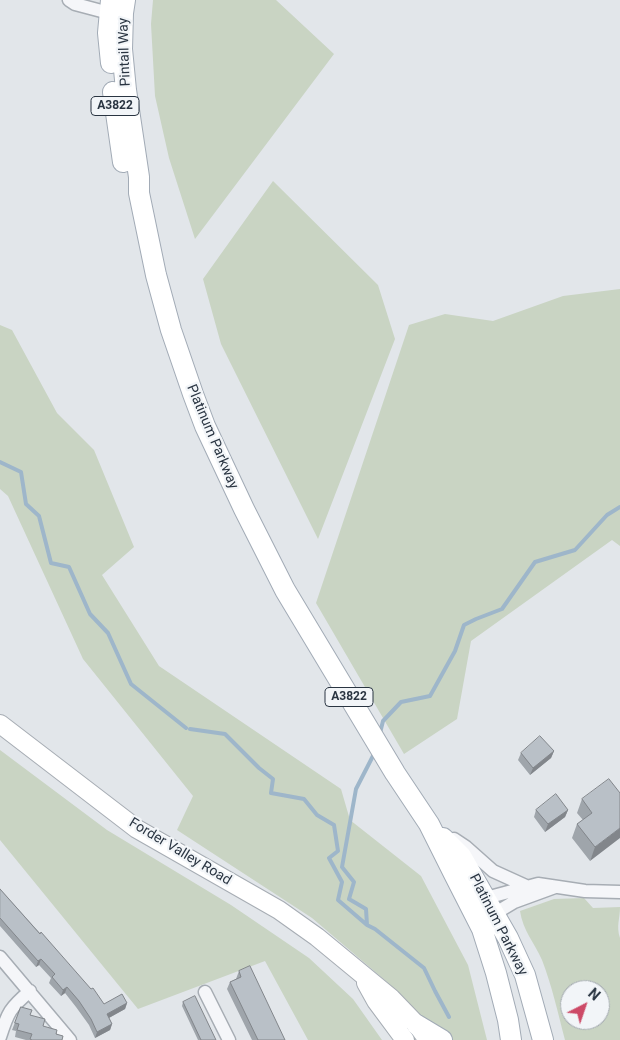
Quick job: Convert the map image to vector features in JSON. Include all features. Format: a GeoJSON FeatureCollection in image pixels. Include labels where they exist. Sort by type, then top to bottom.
{"type":"FeatureCollection","features":[{"type":"Feature","properties":{"kind":"main road","name":"Pintail Way"},"geometry":{"type":"LineString","coordinates":[[125,0],[122,49],[139,177],[138,193]]}},
{"type":"Feature","properties":{"kind":"main road","name":"Platinum Parkway"},"geometry":{"type":"LineString","coordinates":[[110,6],[108,34],[113,88],[126,183],[138,193],[156,275],[171,330],[205,426],[285,590],[414,803],[487,914],[508,938],[525,975],[543,1040]]}},
{"type":"Feature","properties":{"kind":"main road","name":"Forder Valley Road"},"geometry":{"type":"LineString","coordinates":[[0,724],[137,828],[279,910],[317,937],[391,998],[417,1035]]}},
{"type":"Feature","properties":{"kind":"main road","name":"Platinum Parkway"},"geometry":{"type":"LineString","coordinates":[[429,824],[461,856],[487,914],[511,1040]]}},
{"type":"Feature","properties":{"kind":"main road","name":"Forder Valley Road"},"geometry":{"type":"LineString","coordinates":[[362,976],[376,1001],[392,1021],[417,1035]]}},
{"type":"Feature","properties":{"kind":"main road"},"geometry":{"type":"LineString","coordinates":[[417,1035],[442,1040]]}},
{"type":"Feature","properties":{"kind":"street"},"geometry":{"type":"LineString","coordinates":[[69,0],[75,4],[110,6]]}},
{"type":"Feature","properties":{"kind":"street"},"geometry":{"type":"LineString","coordinates":[[429,824],[466,847],[493,871],[526,886]]}},
{"type":"Feature","properties":{"kind":"street"},"geometry":{"type":"LineString","coordinates":[[487,914],[526,886],[538,884],[585,891],[620,892]]}},
{"type":"Feature","properties":{"kind":"street"},"geometry":{"type":"LineString","coordinates":[[487,914],[557,886]]}},
{"type":"Feature","properties":{"kind":"street"},"geometry":{"type":"LineString","coordinates":[[0,957],[70,1040]]}},
{"type":"Feature","properties":{"kind":"street"},"geometry":{"type":"LineString","coordinates":[[0,1037],[7,1014],[30,991]]}},
{"type":"Feature","properties":{"kind":"street"},"geometry":{"type":"LineString","coordinates":[[205,992],[229,1040]]}},
{"type":"Feature","properties":{"kind":"green space"},"geometry":{"type":"Polygon","coordinates":[[[153,0],[276,0],[334,54],[195,239],[169,158],[155,96],[151,24],[153,0]]]}},
{"type":"Feature","properties":{"kind":"green space"},"geometry":{"type":"Polygon","coordinates":[[[273,181],[378,285],[395,339],[318,539],[221,344],[203,279],[273,181]]]}},
{"type":"Feature","properties":{"kind":"green space"},"geometry":{"type":"Polygon","coordinates":[[[620,289],[620,546],[612,540],[471,641],[457,719],[404,754],[316,603],[409,325],[445,314],[493,321],[563,296],[620,289]]]}},
{"type":"Feature","properties":{"kind":"green space"},"geometry":{"type":"Polygon","coordinates":[[[0,325],[12,330],[57,413],[94,450],[134,547],[102,575],[159,666],[341,789],[350,820],[421,876],[468,965],[487,1040],[439,1040],[387,982],[312,918],[177,830],[193,796],[83,659],[8,496],[0,489],[0,325]]]}},
{"type":"Feature","properties":{"kind":"green space"},"geometry":{"type":"Polygon","coordinates":[[[0,750],[107,830],[231,905],[309,958],[353,999],[382,1040],[308,1040],[265,961],[138,1009],[0,840],[0,750]]]}},
{"type":"Feature","properties":{"kind":"green space"},"geometry":{"type":"Polygon","coordinates":[[[584,898],[593,908],[620,907],[618,926],[620,938],[620,1040],[565,1040],[562,1030],[610,1030],[610,980],[560,980],[560,1020],[546,970],[526,931],[520,911],[554,899],[584,898]]]}},
{"type":"Feature","properties":{"kind":"building"},"geometry":{"type":"Polygon","coordinates":[[[540,736],[554,751],[533,768],[521,753],[540,736]]]}},
{"type":"Feature","properties":{"kind":"building"},"geometry":{"type":"Polygon","coordinates":[[[609,779],[620,793],[620,828],[595,847],[577,824],[592,813],[582,799],[609,779]]]}},
{"type":"Feature","properties":{"kind":"building"},"geometry":{"type":"Polygon","coordinates":[[[556,794],[568,810],[548,824],[536,810],[556,794]]]}},
{"type":"Feature","properties":{"kind":"building"},"geometry":{"type":"Polygon","coordinates":[[[0,889],[91,989],[93,988],[104,1004],[122,994],[127,1003],[107,1014],[112,1024],[97,1032],[79,1001],[67,987],[63,990],[52,977],[55,974],[41,959],[38,961],[0,918],[0,889]]]}},
{"type":"Feature","properties":{"kind":"building"},"geometry":{"type":"Polygon","coordinates":[[[250,966],[285,1040],[258,1040],[230,982],[241,977],[239,971],[250,966]]]}},
{"type":"Feature","properties":{"kind":"building"},"geometry":{"type":"Polygon","coordinates":[[[195,996],[216,1040],[201,1040],[183,1002],[195,996]]]}},
{"type":"Feature","properties":{"kind":"building"},"geometry":{"type":"Polygon","coordinates":[[[21,1007],[32,1010],[30,1015],[45,1019],[43,1026],[57,1030],[56,1034],[63,1036],[62,1040],[32,1040],[30,1039],[32,1034],[17,1030],[19,1024],[15,1023],[21,1007]]]}},
{"type":"Feature","properties":{"kind":"waterway"},"geometry":{"type":"LineString","coordinates":[[0,462],[21,472],[26,504],[39,516],[51,563],[69,567],[90,614],[108,633],[131,684],[186,728]]}},
{"type":"Feature","properties":{"kind":"waterway"},"geometry":{"type":"LineString","coordinates":[[380,733],[383,721],[401,702],[430,696],[455,651],[464,625],[502,609],[535,562],[575,550],[607,515],[620,507]]}},
{"type":"Feature","properties":{"kind":"waterway"},"geometry":{"type":"LineString","coordinates":[[190,729],[225,734],[259,768],[273,779],[271,793],[304,799],[317,815],[334,825],[338,851],[329,858],[342,882],[338,900],[367,925],[375,929],[424,968],[449,1017]]}},
{"type":"Feature","properties":{"kind":"waterway"},"geometry":{"type":"LineString","coordinates":[[367,925],[366,909],[349,899],[354,882],[342,867],[356,789],[375,752]]}}]}
